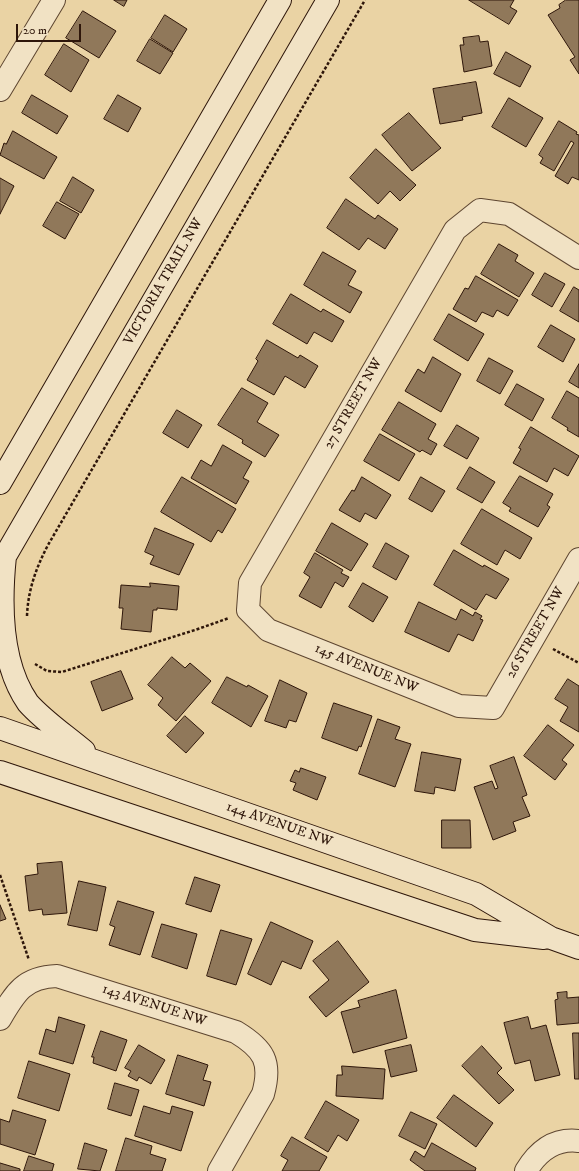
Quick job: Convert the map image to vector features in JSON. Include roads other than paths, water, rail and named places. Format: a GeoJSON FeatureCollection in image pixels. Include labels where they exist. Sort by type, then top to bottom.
{"type":"FeatureCollection","features":[{"type":"Feature","properties":{"kind":"street"},"geometry":{"type":"LineString","coordinates":[[0,90],[54,0]]}},
{"type":"Feature","properties":{"kind":"street"},"geometry":{"type":"LineString","coordinates":[[0,483],[280,0]]}},
{"type":"Feature","properties":{"kind":"street","name":"VICTORIA TRAIL NW"},"geometry":{"type":"LineString","coordinates":[[3,560],[328,0]]}},
{"type":"Feature","properties":{"kind":"street","name":"27 STREET NW"},"geometry":{"type":"LineString","coordinates":[[248,610],[250,583],[455,230],[480,210],[509,214],[579,258]]}},
{"type":"Feature","properties":{"kind":"street","name":"26 STREET NW"},"geometry":{"type":"LineString","coordinates":[[492,708],[579,559]]}},
{"type":"Feature","properties":{"kind":"street"},"geometry":{"type":"LineString","coordinates":[[3,560],[1,587],[1,628],[4,652],[12,676],[27,702],[42,717],[96,760]]}},
{"type":"Feature","properties":{"kind":"street","name":"145 AVENUE NW"},"geometry":{"type":"LineString","coordinates":[[248,610],[268,630],[458,706],[492,708]]}},
{"type":"Feature","properties":{"kind":"street","name":"144 AVENUE NW"},"geometry":{"type":"LineString","coordinates":[[0,728],[96,760],[476,894],[551,938],[579,948]]}},
{"type":"Feature","properties":{"kind":"street","name":"144 AVENUE NW"},"geometry":{"type":"LineString","coordinates":[[0,772],[475,930],[551,938]]}},
{"type":"Feature","properties":{"kind":"street"},"geometry":{"type":"LineString","coordinates":[[0,788],[54,791]]}},
{"type":"Feature","properties":{"kind":"street","name":"143 AVENUE NW"},"geometry":{"type":"LineString","coordinates":[[0,1019],[19,990],[36,978],[57,976],[236,1032],[258,1048],[264,1056],[267,1069],[266,1082],[263,1094],[219,1171]]}},
{"type":"Feature","properties":{"kind":"street"},"geometry":{"type":"LineString","coordinates":[[526,1171],[541,1152],[554,1142],[570,1140],[579,1141]]}}]}
